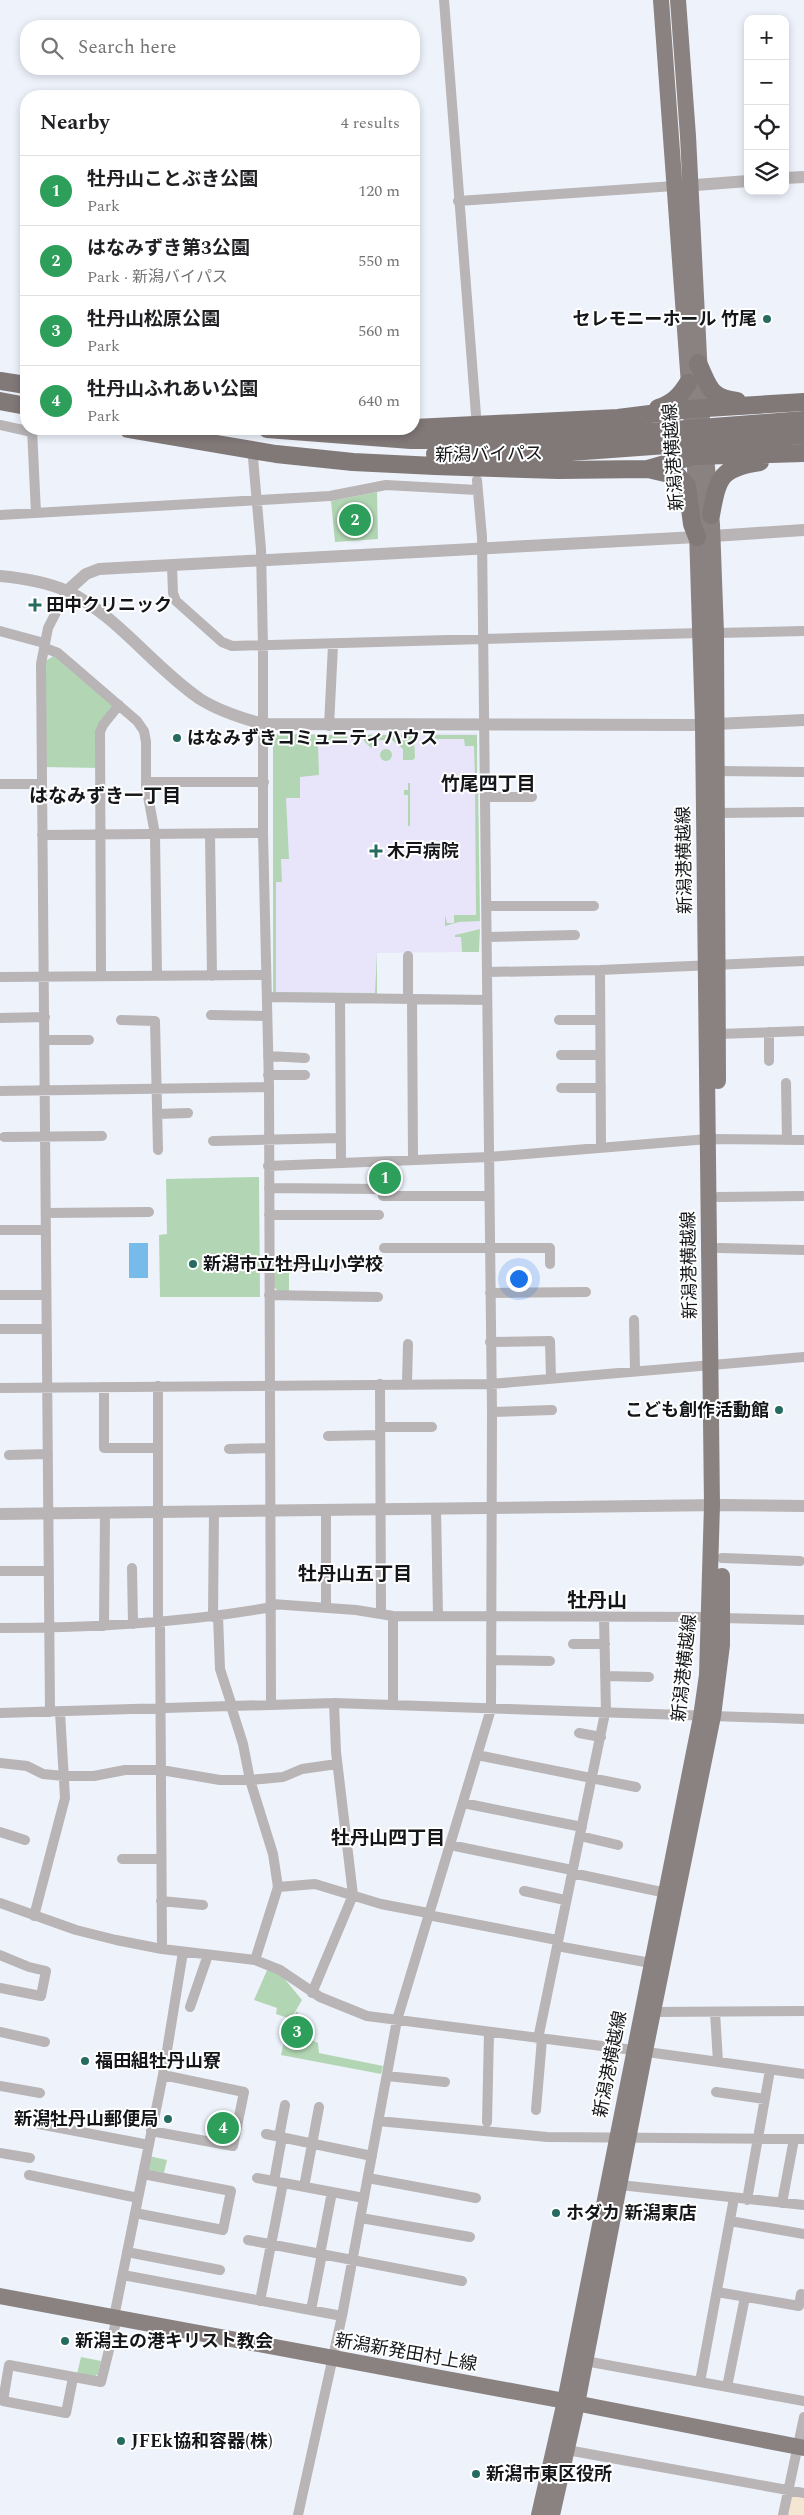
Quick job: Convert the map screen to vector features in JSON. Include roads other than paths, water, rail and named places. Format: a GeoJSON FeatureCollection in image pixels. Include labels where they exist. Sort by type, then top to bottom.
{"type":"FeatureCollection","features":[{"type":"Feature","properties":{"kind":"highway"},"geometry":{"type":"LineString","coordinates":[[698,363],[712,393],[719,398],[774,404]]}},
{"type":"Feature","properties":{"kind":"highway"},"geometry":{"type":"LineString","coordinates":[[0,381],[20,384]]}},
{"type":"Feature","properties":{"kind":"highway"},"geometry":{"type":"LineString","coordinates":[[618,418],[643,413],[670,404],[680,396],[688,383]]}},
{"type":"Feature","properties":{"kind":"highway"},"geometry":{"type":"LineString","coordinates":[[0,401],[20,405]]}},
{"type":"Feature","properties":{"kind":"highway"},"geometry":{"type":"LineString","coordinates":[[420,428],[618,418],[696,417],[748,406],[804,402]]}},
{"type":"Feature","properties":{"kind":"highway"},"geometry":{"type":"LineString","coordinates":[[643,413],[696,417]]}},
{"type":"Feature","properties":{"kind":"highway","name":"新潟バイパス"},"geometry":{"type":"LineString","coordinates":[[213,435],[283,446],[368,452],[495,455],[804,420]]}},
{"type":"Feature","properties":{"kind":"highway"},"geometry":{"type":"LineString","coordinates":[[164,435],[276,454],[353,462],[558,470],[648,469],[678,476],[687,486],[692,524],[705,536]]}},
{"type":"Feature","properties":{"kind":"highway","name":"新潟バイパス"},"geometry":{"type":"LineString","coordinates":[[326,435],[411,440],[571,445],[804,435]]}},
{"type":"Feature","properties":{"kind":"highway"},"geometry":{"type":"LineString","coordinates":[[648,469],[681,458],[699,455],[804,454]]}},
{"type":"Feature","properties":{"kind":"highway"},"geometry":{"type":"LineString","coordinates":[[711,515],[719,481],[726,473],[740,465],[804,454]]}},
{"type":"Feature","properties":{"kind":"main road","name":"新潟港横越線"},"geometry":{"type":"LineString","coordinates":[[661,0],[688,383],[696,417]]}},
{"type":"Feature","properties":{"kind":"main road","name":"新潟港横越線"},"geometry":{"type":"LineString","coordinates":[[552,2515],[567,2450],[571,2402],[656,1964],[722,1645],[716,1618],[708,633],[705,536],[696,417],[698,363],[691,185],[678,0]]}},
{"type":"Feature","properties":{"kind":"main road","name":"新潟港横越線"},"geometry":{"type":"LineString","coordinates":[[699,455],[711,515],[705,536]]}},
{"type":"Feature","properties":{"kind":"main road","name":"新潟港横越線"},"geometry":{"type":"LineString","coordinates":[[709,724],[716,771],[712,965],[718,1034],[713,1139],[718,1197],[719,1248],[715,1364]]}},
{"type":"Feature","properties":{"kind":"main road","name":"新潟港横越線"},"geometry":{"type":"LineString","coordinates":[[716,1505],[722,1558],[716,1618]]}},
{"type":"Feature","properties":{"kind":"main road","name":"新潟港横越線"},"geometry":{"type":"LineString","coordinates":[[639,2051],[653,2012],[656,1964]]}},
{"type":"Feature","properties":{"kind":"main road","name":"新潟港横越線"},"geometry":{"type":"LineString","coordinates":[[539,2515],[584,2361],[620,2184],[623,2138]]}},
{"type":"Feature","properties":{"kind":"main road","name":"新潟新発田村上線"},"geometry":{"type":"LineString","coordinates":[[0,2296],[333,2360],[571,2402],[801,2448]]}},
{"type":"Feature","properties":{"kind":"street"},"geometry":{"type":"LineString","coordinates":[[444,0],[476,415]]}},
{"type":"Feature","properties":{"kind":"street"},"geometry":{"type":"LineString","coordinates":[[789,178],[804,177]]}},
{"type":"Feature","properties":{"kind":"street"},"geometry":{"type":"LineString","coordinates":[[458,201],[744,181]]}},
{"type":"Feature","properties":{"kind":"street"},"geometry":{"type":"LineString","coordinates":[[0,425],[20,428]]}},
{"type":"Feature","properties":{"kind":"street"},"geometry":{"type":"LineString","coordinates":[[32,435],[36,513]]}},
{"type":"Feature","properties":{"kind":"street"},"geometry":{"type":"LineString","coordinates":[[253,458],[261,561],[263,647],[264,834],[269,1087],[268,1166],[272,1511],[271,1704]]}},
{"type":"Feature","properties":{"kind":"street"},"geometry":{"type":"LineString","coordinates":[[0,515],[330,496],[386,485],[477,485],[481,548],[487,906],[490,1384],[492,1412],[491,1709],[397,2020],[342,2316],[298,2515]]}},
{"type":"Feature","properties":{"kind":"street"},"geometry":{"type":"LineString","coordinates":[[34,1916],[65,1798],[64,1776],[55,1712],[50,1628],[46,1388],[46,1090],[41,664],[48,628],[66,592],[86,574],[99,570],[804,530]]}},
{"type":"Feature","properties":{"kind":"street"},"geometry":{"type":"LineString","coordinates":[[172,566],[173,593],[176,601],[222,642],[232,646],[263,647],[804,631]]}},
{"type":"Feature","properties":{"kind":"street"},"geometry":{"type":"LineString","coordinates":[[0,576],[28,580],[66,592],[106,618],[201,699],[226,713],[263,724],[329,726],[709,724],[804,720]]}},
{"type":"Feature","properties":{"kind":"street"},"geometry":{"type":"LineString","coordinates":[[0,631],[44,645],[58,653],[137,721],[144,731],[146,742],[146,782],[155,834],[157,976]]}},
{"type":"Feature","properties":{"kind":"street"},"geometry":{"type":"LineString","coordinates":[[329,726],[333,645]]}},
{"type":"Feature","properties":{"kind":"street"},"geometry":{"type":"LineString","coordinates":[[101,976],[102,835],[100,732],[103,725],[119,705]]}},
{"type":"Feature","properties":{"kind":"street"},"geometry":{"type":"LineString","coordinates":[[716,771],[804,772]]}},
{"type":"Feature","properties":{"kind":"street"},"geometry":{"type":"LineString","coordinates":[[146,782],[264,782]]}},
{"type":"Feature","properties":{"kind":"street"},"geometry":{"type":"LineString","coordinates":[[0,784],[42,784]]}},
{"type":"Feature","properties":{"kind":"street"},"geometry":{"type":"LineString","coordinates":[[485,797],[532,797]]}},
{"type":"Feature","properties":{"kind":"street"},"geometry":{"type":"LineString","coordinates":[[716,813],[804,812]]}},
{"type":"Feature","properties":{"kind":"street"},"geometry":{"type":"LineString","coordinates":[[210,834],[212,976]]}},
{"type":"Feature","properties":{"kind":"street"},"geometry":{"type":"LineString","coordinates":[[42,835],[264,834]]}},
{"type":"Feature","properties":{"kind":"street"},"geometry":{"type":"LineString","coordinates":[[487,906],[594,906]]}},
{"type":"Feature","properties":{"kind":"street"},"geometry":{"type":"LineString","coordinates":[[487,937],[575,935]]}},
{"type":"Feature","properties":{"kind":"street"},"geometry":{"type":"LineString","coordinates":[[408,956],[413,1160]]}},
{"type":"Feature","properties":{"kind":"street"},"geometry":{"type":"LineString","coordinates":[[487,972],[600,970],[804,961]]}},
{"type":"Feature","properties":{"kind":"street"},"geometry":{"type":"LineString","coordinates":[[600,970],[601,1148]]}},
{"type":"Feature","properties":{"kind":"street"},"geometry":{"type":"LineString","coordinates":[[0,977],[266,975]]}},
{"type":"Feature","properties":{"kind":"street"},"geometry":{"type":"LineString","coordinates":[[267,997],[487,1000]]}},
{"type":"Feature","properties":{"kind":"street"},"geometry":{"type":"LineString","coordinates":[[340,998],[341,1163]]}},
{"type":"Feature","properties":{"kind":"street"},"geometry":{"type":"LineString","coordinates":[[211,1015],[267,1016]]}},
{"type":"Feature","properties":{"kind":"street"},"geometry":{"type":"LineString","coordinates":[[0,1018],[45,1017]]}},
{"type":"Feature","properties":{"kind":"street"},"geometry":{"type":"LineString","coordinates":[[122,1020],[155,1021],[158,1150]]}},
{"type":"Feature","properties":{"kind":"street"},"geometry":{"type":"LineString","coordinates":[[559,1020],[600,1020]]}},
{"type":"Feature","properties":{"kind":"street"},"geometry":{"type":"LineString","coordinates":[[718,1034],[804,1031]]}},
{"type":"Feature","properties":{"kind":"street"},"geometry":{"type":"LineString","coordinates":[[769,1032],[769,1061]]}},
{"type":"Feature","properties":{"kind":"street"},"geometry":{"type":"LineString","coordinates":[[45,1040],[89,1040]]}},
{"type":"Feature","properties":{"kind":"street"},"geometry":{"type":"LineString","coordinates":[[561,1055],[600,1055]]}},
{"type":"Feature","properties":{"kind":"street"},"geometry":{"type":"LineString","coordinates":[[268,1056],[305,1058]]}},
{"type":"Feature","properties":{"kind":"street"},"geometry":{"type":"LineString","coordinates":[[268,1074],[305,1075]]}},
{"type":"Feature","properties":{"kind":"street"},"geometry":{"type":"LineString","coordinates":[[786,1083],[787,1140]]}},
{"type":"Feature","properties":{"kind":"street"},"geometry":{"type":"LineString","coordinates":[[0,1091],[269,1087]]}},
{"type":"Feature","properties":{"kind":"street"},"geometry":{"type":"LineString","coordinates":[[561,1088],[601,1088]]}},
{"type":"Feature","properties":{"kind":"street"},"geometry":{"type":"LineString","coordinates":[[157,1114],[188,1113]]}},
{"type":"Feature","properties":{"kind":"street"},"geometry":{"type":"LineString","coordinates":[[4,1138],[102,1136]]}},
{"type":"Feature","properties":{"kind":"street"},"geometry":{"type":"LineString","coordinates":[[214,1141],[341,1138]]}},
{"type":"Feature","properties":{"kind":"street"},"geometry":{"type":"LineString","coordinates":[[268,1166],[489,1157],[713,1139],[804,1140]]}},
{"type":"Feature","properties":{"kind":"street"},"geometry":{"type":"LineString","coordinates":[[269,1188],[489,1196]]}},
{"type":"Feature","properties":{"kind":"street"},"geometry":{"type":"LineString","coordinates":[[718,1197],[804,1196]]}},
{"type":"Feature","properties":{"kind":"street"},"geometry":{"type":"LineString","coordinates":[[46,1213],[149,1212]]}},
{"type":"Feature","properties":{"kind":"street"},"geometry":{"type":"LineString","coordinates":[[269,1215],[379,1215]]}},
{"type":"Feature","properties":{"kind":"street"},"geometry":{"type":"LineString","coordinates":[[0,1230],[46,1230]]}},
{"type":"Feature","properties":{"kind":"street"},"geometry":{"type":"LineString","coordinates":[[384,1248],[550,1248],[550,1264]]}},
{"type":"Feature","properties":{"kind":"street"},"geometry":{"type":"LineString","coordinates":[[719,1248],[804,1250]]}},
{"type":"Feature","properties":{"kind":"street"},"geometry":{"type":"LineString","coordinates":[[269,1264],[380,1264]]}},
{"type":"Feature","properties":{"kind":"street"},"geometry":{"type":"LineString","coordinates":[[490,1293],[586,1292]]}},
{"type":"Feature","properties":{"kind":"street"},"geometry":{"type":"LineString","coordinates":[[0,1295],[46,1295]]}},
{"type":"Feature","properties":{"kind":"street"},"geometry":{"type":"LineString","coordinates":[[269,1295],[378,1297]]}},
{"type":"Feature","properties":{"kind":"street"},"geometry":{"type":"LineString","coordinates":[[634,1320],[635,1370]]}},
{"type":"Feature","properties":{"kind":"street"},"geometry":{"type":"LineString","coordinates":[[0,1329],[46,1329]]}},
{"type":"Feature","properties":{"kind":"street"},"geometry":{"type":"LineString","coordinates":[[490,1342],[550,1341],[551,1378]]}},
{"type":"Feature","properties":{"kind":"street"},"geometry":{"type":"LineString","coordinates":[[407,1383],[408,1344]]}},
{"type":"Feature","properties":{"kind":"street"},"geometry":{"type":"LineString","coordinates":[[0,1388],[270,1384],[490,1384],[635,1370],[804,1357]]}},
{"type":"Feature","properties":{"kind":"street"},"geometry":{"type":"LineString","coordinates":[[380,1384],[381,1614]]}},
{"type":"Feature","properties":{"kind":"street"},"geometry":{"type":"LineString","coordinates":[[158,1386],[162,1949]]}},
{"type":"Feature","properties":{"kind":"street"},"geometry":{"type":"LineString","coordinates":[[104,1387],[104,1448],[158,1448]]}},
{"type":"Feature","properties":{"kind":"street"},"geometry":{"type":"LineString","coordinates":[[492,1412],[552,1410]]}},
{"type":"Feature","properties":{"kind":"street"},"geometry":{"type":"LineString","coordinates":[[328,1436],[432,1427]]}},
{"type":"Feature","properties":{"kind":"street"},"geometry":{"type":"LineString","coordinates":[[229,1449],[270,1448]]}},
{"type":"Feature","properties":{"kind":"street"},"geometry":{"type":"LineString","coordinates":[[9,1455],[48,1454]]}},
{"type":"Feature","properties":{"kind":"street"},"geometry":{"type":"LineString","coordinates":[[0,1514],[716,1505],[804,1506]]}},
{"type":"Feature","properties":{"kind":"street"},"geometry":{"type":"LineString","coordinates":[[436,1508],[438,1616]]}},
{"type":"Feature","properties":{"kind":"street"},"geometry":{"type":"LineString","coordinates":[[326,1510],[326,1607]]}},
{"type":"Feature","properties":{"kind":"street"},"geometry":{"type":"LineString","coordinates":[[214,1511],[215,1616],[220,1669],[243,1744],[250,1780],[273,1854],[278,1887],[255,1960]]}},
{"type":"Feature","properties":{"kind":"street"},"geometry":{"type":"LineString","coordinates":[[104,1626],[105,1513]]}},
{"type":"Feature","properties":{"kind":"street"},"geometry":{"type":"LineString","coordinates":[[722,1558],[800,1561]]}},
{"type":"Feature","properties":{"kind":"street"},"geometry":{"type":"LineString","coordinates":[[132,1568],[133,1624]]}},
{"type":"Feature","properties":{"kind":"street"},"geometry":{"type":"LineString","coordinates":[[0,1571],[49,1571]]}},
{"type":"Feature","properties":{"kind":"street"},"geometry":{"type":"LineString","coordinates":[[0,1628],[50,1628],[133,1624],[215,1616],[272,1606],[326,1607],[393,1616],[804,1620]]}},
{"type":"Feature","properties":{"kind":"street"},"geometry":{"type":"LineString","coordinates":[[393,1616],[393,1705]]}},
{"type":"Feature","properties":{"kind":"street"},"geometry":{"type":"LineString","coordinates":[[536,2110],[540,2039],[557,1943],[605,1713],[604,1617]]}},
{"type":"Feature","properties":{"kind":"street"},"geometry":{"type":"LineString","coordinates":[[573,1644],[604,1644]]}},
{"type":"Feature","properties":{"kind":"street"},"geometry":{"type":"LineString","coordinates":[[492,1660],[550,1661]]}},
{"type":"Feature","properties":{"kind":"street"},"geometry":{"type":"LineString","coordinates":[[605,1676],[649,1677]]}},
{"type":"Feature","properties":{"kind":"street"},"geometry":{"type":"LineString","coordinates":[[312,1993],[353,1896],[337,1764],[334,1703]]}},
{"type":"Feature","properties":{"kind":"street"},"geometry":{"type":"LineString","coordinates":[[0,1713],[334,1703],[804,1719]]}},
{"type":"Feature","properties":{"kind":"street"},"geometry":{"type":"LineString","coordinates":[[580,1733],[601,1736]]}},
{"type":"Feature","properties":{"kind":"street"},"geometry":{"type":"LineString","coordinates":[[477,1755],[636,1787]]}},
{"type":"Feature","properties":{"kind":"street"},"geometry":{"type":"LineString","coordinates":[[0,1763],[27,1766],[43,1774],[64,1776],[94,1776],[125,1770],[161,1770],[220,1780],[283,1777],[302,1769],[337,1764]]}},
{"type":"Feature","properties":{"kind":"street"},"geometry":{"type":"LineString","coordinates":[[463,1804],[581,1832],[618,1845]]}},
{"type":"Feature","properties":{"kind":"street"},"geometry":{"type":"LineString","coordinates":[[0,1832],[25,1840]]}},
{"type":"Feature","properties":{"kind":"street"},"geometry":{"type":"LineString","coordinates":[[450,1845],[671,1894]]}},
{"type":"Feature","properties":{"kind":"street"},"geometry":{"type":"LineString","coordinates":[[122,1858],[161,1859]]}},
{"type":"Feature","properties":{"kind":"street"},"geometry":{"type":"LineString","coordinates":[[278,1887],[315,1884],[381,1904],[656,1964]]}},
{"type":"Feature","properties":{"kind":"street"},"geometry":{"type":"LineString","coordinates":[[524,1892],[566,1900]]}},
{"type":"Feature","properties":{"kind":"street"},"geometry":{"type":"LineString","coordinates":[[161,1902],[203,1905]]}},
{"type":"Feature","properties":{"kind":"street"},"geometry":{"type":"LineString","coordinates":[[0,1903],[76,1930],[162,1949],[255,1960],[280,1970],[312,1993],[367,2016],[804,2074]]}},
{"type":"Feature","properties":{"kind":"street"},"geometry":{"type":"LineString","coordinates":[[73,2378],[66,2413],[3,2401],[9,2365],[101,2382],[116,2318],[184,1952]]}},
{"type":"Feature","properties":{"kind":"street"},"geometry":{"type":"LineString","coordinates":[[190,2007],[208,1954]]}},
{"type":"Feature","properties":{"kind":"street"},"geometry":{"type":"LineString","coordinates":[[0,1955],[29,1968],[46,1970],[41,1996],[0,1988]]}},
{"type":"Feature","properties":{"kind":"street"},"geometry":{"type":"LineString","coordinates":[[653,2012],[804,2011]]}},
{"type":"Feature","properties":{"kind":"street"},"geometry":{"type":"LineString","coordinates":[[715,2012],[718,2062]]}},
{"type":"Feature","properties":{"kind":"street"},"geometry":{"type":"LineString","coordinates":[[0,2032],[45,2042]]}},
{"type":"Feature","properties":{"kind":"street"},"geometry":{"type":"LineString","coordinates":[[487,2122],[489,2032]]}},
{"type":"Feature","properties":{"kind":"street"},"geometry":{"type":"LineString","coordinates":[[747,2200],[770,2070]]}},
{"type":"Feature","properties":{"kind":"street"},"geometry":{"type":"LineString","coordinates":[[152,2131],[233,2146],[244,2092],[162,2075]]}},
{"type":"Feature","properties":{"kind":"street"},"geometry":{"type":"LineString","coordinates":[[387,2076],[445,2082]]}},
{"type":"Feature","properties":{"kind":"street"},"geometry":{"type":"LineString","coordinates":[[0,2086],[40,2093]]}},
{"type":"Feature","properties":{"kind":"street"},"geometry":{"type":"LineString","coordinates":[[716,2092],[765,2099]]}},
{"type":"Feature","properties":{"kind":"street"},"geometry":{"type":"LineString","coordinates":[[260,2301],[271,2244],[278,2182],[280,2137],[285,2104]]}},
{"type":"Feature","properties":{"kind":"street"},"geometry":{"type":"LineString","coordinates":[[304,2187],[319,2107]]}},
{"type":"Feature","properties":{"kind":"street"},"geometry":{"type":"LineString","coordinates":[[378,2121],[546,2138],[799,2139],[782,2203]]}},
{"type":"Feature","properties":{"kind":"street"},"geometry":{"type":"LineString","coordinates":[[39,2124],[149,2145]]}},
{"type":"Feature","properties":{"kind":"street"},"geometry":{"type":"LineString","coordinates":[[266,2134],[372,2156]]}},
{"type":"Feature","properties":{"kind":"street"},"geometry":{"type":"LineString","coordinates":[[0,2153],[30,2158]]}},
{"type":"Feature","properties":{"kind":"street"},"geometry":{"type":"LineString","coordinates":[[136,2213],[222,2230],[230,2191],[143,2174]]}},
{"type":"Feature","properties":{"kind":"street"},"geometry":{"type":"LineString","coordinates":[[29,2175],[138,2198]]}},
{"type":"Feature","properties":{"kind":"street"},"geometry":{"type":"LineString","coordinates":[[257,2178],[364,2198]]}},
{"type":"Feature","properties":{"kind":"street"},"geometry":{"type":"LineString","coordinates":[[368,2178],[476,2198]]}},
{"type":"Feature","properties":{"kind":"street"},"geometry":{"type":"LineString","coordinates":[[620,2184],[804,2205]]}},
{"type":"Feature","properties":{"kind":"street"},"geometry":{"type":"LineString","coordinates":[[311,2310],[332,2192]]}},
{"type":"Feature","properties":{"kind":"street"},"geometry":{"type":"LineString","coordinates":[[700,2382],[734,2198]]}},
{"type":"Feature","properties":{"kind":"street"},"geometry":{"type":"LineString","coordinates":[[361,2218],[470,2237]]}},
{"type":"Feature","properties":{"kind":"street"},"geometry":{"type":"LineString","coordinates":[[730,2221],[804,2234]]}},
{"type":"Feature","properties":{"kind":"street"},"geometry":{"type":"LineString","coordinates":[[248,2240],[462,2281]]}},
{"type":"Feature","properties":{"kind":"street"},"geometry":{"type":"LineString","coordinates":[[127,2252],[220,2270]]}},
{"type":"Feature","properties":{"kind":"street"},"geometry":{"type":"LineString","coordinates":[[123,2275],[342,2316]]}},
{"type":"Feature","properties":{"kind":"street"},"geometry":{"type":"LineString","coordinates":[[717,2292],[799,2306],[801,2294],[804,2295]]}},
{"type":"Feature","properties":{"kind":"street"},"geometry":{"type":"LineString","coordinates":[[727,2387],[745,2297]]}},
{"type":"Feature","properties":{"kind":"street"},"geometry":{"type":"LineString","coordinates":[[584,2361],[804,2401]]}},
{"type":"Feature","properties":{"kind":"street"},"geometry":{"type":"LineString","coordinates":[[783,2515],[801,2448],[804,2417]]}},
{"type":"Feature","properties":{"kind":"street"},"geometry":{"type":"LineString","coordinates":[[567,2450],[804,2493]]}},
{"type":"Feature","properties":{"kind":"water"},"geometry":{"type":"Polygon","coordinates":[[[129,1243],[148,1243],[148,1278],[129,1278],[129,1243]]]}},
{"type":"Feature","properties":{"kind":"place","name":"セレモニーホール 竹尾"},"geometry":{"type":"Point","coordinates":[767,319]}},
{"type":"Feature","properties":{"kind":"place","name":"はなみずき第3公園"},"geometry":{"type":"Point","coordinates":[355,520]}},
{"type":"Feature","properties":{"kind":"place","name":"田中クリニック"},"geometry":{"type":"Point","coordinates":[35,605]}},
{"type":"Feature","properties":{"kind":"place","name":"はなみずきコミュニティハウス"},"geometry":{"type":"Point","coordinates":[177,738]}},
{"type":"Feature","properties":{"kind":"place","name":"木戸病院"},"geometry":{"type":"Point","coordinates":[376,851]}},
{"type":"Feature","properties":{"kind":"place","name":"牡丹山ことぶき公園"},"geometry":{"type":"Point","coordinates":[385,1178]}},
{"type":"Feature","properties":{"kind":"place","name":"新潟市立牡丹山小学校"},"geometry":{"type":"Point","coordinates":[193,1264]}},
{"type":"Feature","properties":{"kind":"place","name":"こども創作活動館"},"geometry":{"type":"Point","coordinates":[779,1410]}},
{"type":"Feature","properties":{"kind":"place","name":"牡丹山松原公園"},"geometry":{"type":"Point","coordinates":[297,2032]}},
{"type":"Feature","properties":{"kind":"place","name":"福田組牡丹山寮"},"geometry":{"type":"Point","coordinates":[85,2061]}},
{"type":"Feature","properties":{"kind":"place","name":"新潟牡丹山郵便局"},"geometry":{"type":"Point","coordinates":[168,2119]}},
{"type":"Feature","properties":{"kind":"place","name":"牡丹山ふれあい公園"},"geometry":{"type":"Point","coordinates":[223,2128]}},
{"type":"Feature","properties":{"kind":"place","name":"ホダカ 新潟東店"},"geometry":{"type":"Point","coordinates":[556,2213]}},
{"type":"Feature","properties":{"kind":"place","name":"新潟主の港キリスト教会"},"geometry":{"type":"Point","coordinates":[65,2341]}},
{"type":"Feature","properties":{"kind":"place","name":"JFEk協和容器(株)"},"geometry":{"type":"Point","coordinates":[121,2441]}},
{"type":"Feature","properties":{"kind":"place","name":"新潟市東区役所"},"geometry":{"type":"Point","coordinates":[476,2474]}},
{"type":"Feature","properties":{"kind":"district","name":"竹尾四丁目"},"geometry":{"type":"Point","coordinates":[488,783]}},
{"type":"Feature","properties":{"kind":"district","name":"はなみずき一丁目"},"geometry":{"type":"Point","coordinates":[105,795]}},
{"type":"Feature","properties":{"kind":"district","name":"牡丹山五丁目"},"geometry":{"type":"Point","coordinates":[355,1573]}},
{"type":"Feature","properties":{"kind":"district","name":"牡丹山"},"geometry":{"type":"Point","coordinates":[597,1600]}},
{"type":"Feature","properties":{"kind":"district","name":"牡丹山四丁目"},"geometry":{"type":"Point","coordinates":[388,1837]}}]}
